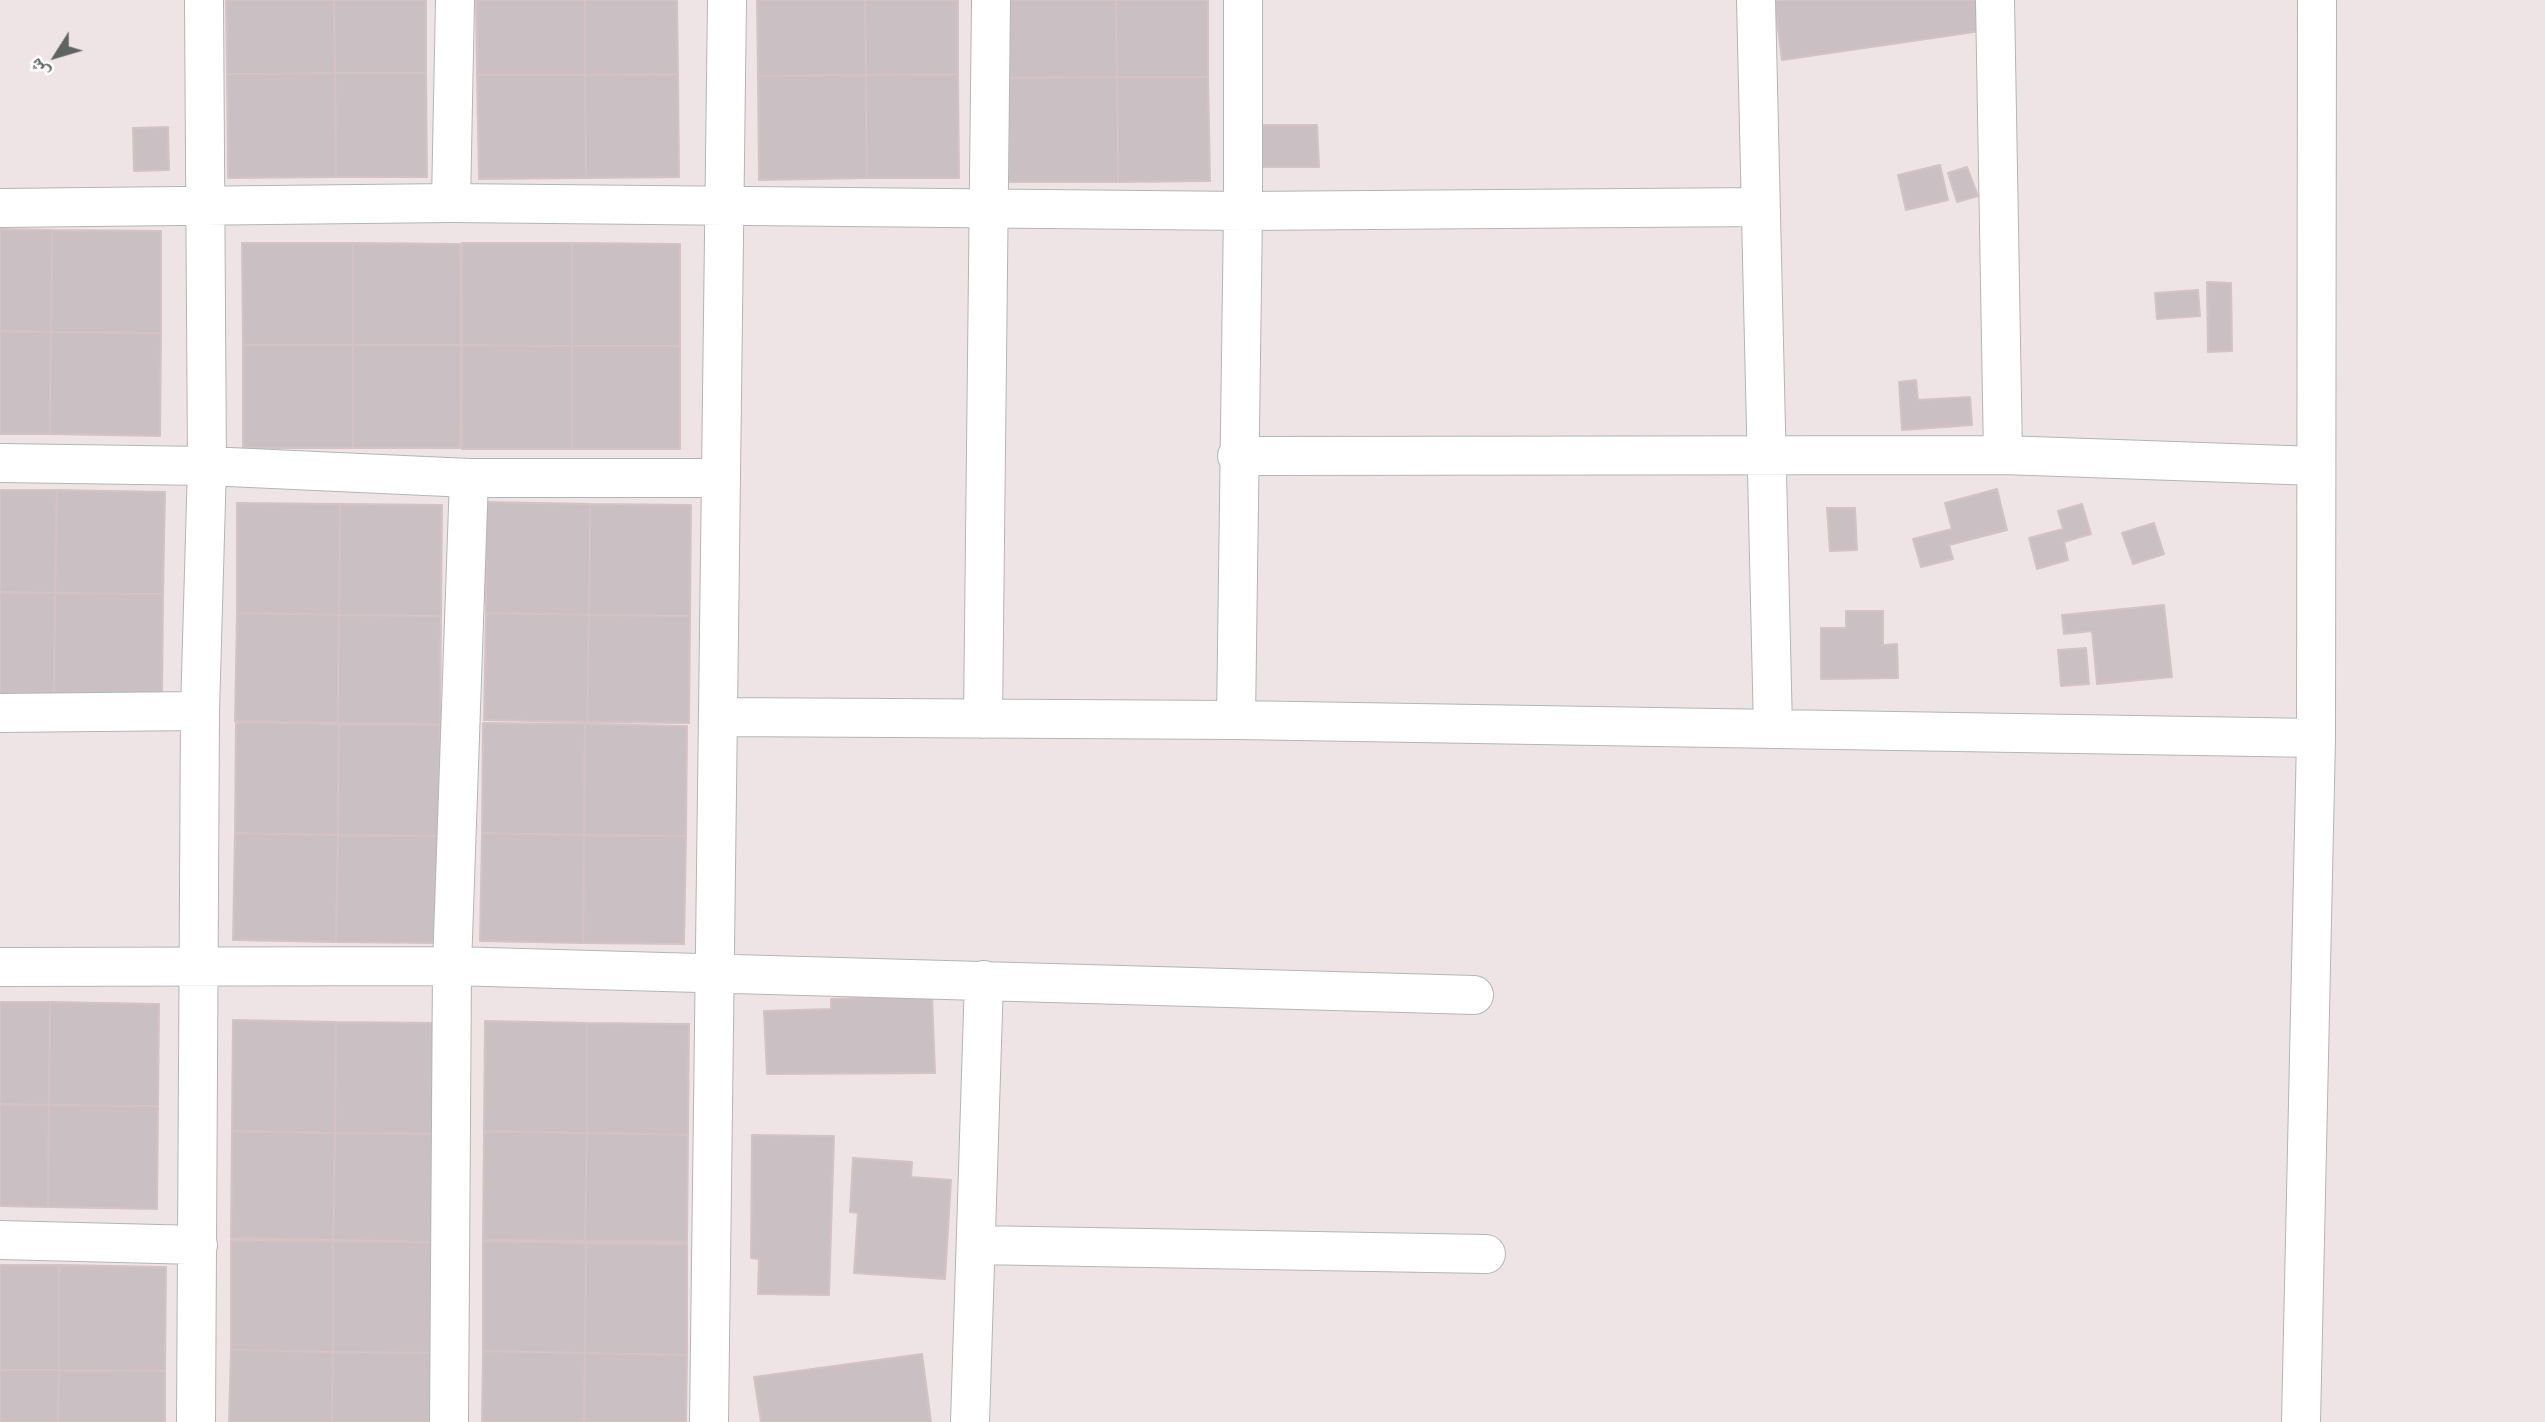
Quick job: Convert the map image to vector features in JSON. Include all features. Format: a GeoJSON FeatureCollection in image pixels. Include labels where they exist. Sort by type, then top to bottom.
{"type":"FeatureCollection","features":[{"type":"Feature","properties":{"kind":"street"},"geometry":{"type":"LineString","coordinates":[[196,1422],[200,711],[207,466],[203,207],[204,0]]}},
{"type":"Feature","properties":{"kind":"street"},"geometry":{"type":"LineString","coordinates":[[451,203],[455,0]]}},
{"type":"Feature","properties":{"kind":"street"},"geometry":{"type":"LineString","coordinates":[[709,1422],[727,0]]}},
{"type":"Feature","properties":{"kind":"street"},"geometry":{"type":"LineString","coordinates":[[983,719],[991,0]]}},
{"type":"Feature","properties":{"kind":"street"},"geometry":{"type":"LineString","coordinates":[[1236,720],[1237,456],[1243,211],[1242,0]]}},
{"type":"Feature","properties":{"kind":"street"},"geometry":{"type":"LineString","coordinates":[[1756,0],[1773,729]]}},
{"type":"Feature","properties":{"kind":"street"},"geometry":{"type":"LineString","coordinates":[[1995,0],[2003,455]]}},
{"type":"Feature","properties":{"kind":"street"},"geometry":{"type":"LineString","coordinates":[[2301,1422],[2316,738],[2317,0]]}},
{"type":"Feature","properties":{"kind":"street"},"geometry":{"type":"LineString","coordinates":[[0,208],[451,203],[723,208],[1243,211],[1760,207]]}},
{"type":"Feature","properties":{"kind":"street"},"geometry":{"type":"LineString","coordinates":[[1237,456],[2003,455],[2316,466]]}},
{"type":"Feature","properties":{"kind":"street"},"geometry":{"type":"LineString","coordinates":[[0,463],[207,466],[469,478],[721,478]]}},
{"type":"Feature","properties":{"kind":"street"},"geometry":{"type":"LineString","coordinates":[[449,1422],[452,966],[469,478]]}},
{"type":"Feature","properties":{"kind":"street"},"geometry":{"type":"LineString","coordinates":[[0,713],[200,711]]}},
{"type":"Feature","properties":{"kind":"street"},"geometry":{"type":"LineString","coordinates":[[719,717],[1236,720],[2316,738]]}},
{"type":"Feature","properties":{"kind":"street"},"geometry":{"type":"LineString","coordinates":[[0,967],[452,966],[1475,995]]}},
{"type":"Feature","properties":{"kind":"street"},"geometry":{"type":"LineString","coordinates":[[970,1422],[984,980]]}},
{"type":"Feature","properties":{"kind":"street"},"geometry":{"type":"LineString","coordinates":[[0,1240],[198,1245]]}},
{"type":"Feature","properties":{"kind":"street"},"geometry":{"type":"LineString","coordinates":[[976,1245],[1486,1254]]}},
{"type":"Feature","properties":{"kind":"building"},"geometry":{"type":"Polygon","coordinates":[[[226,0],[334,0],[335,73],[227,74],[226,0]]]}},
{"type":"Feature","properties":{"kind":"building"},"geometry":{"type":"Polygon","coordinates":[[[334,0],[426,0],[426,73],[335,73],[334,0]]]}},
{"type":"Feature","properties":{"kind":"building"},"geometry":{"type":"Polygon","coordinates":[[[476,0],[585,0],[585,75],[477,75],[476,0]]]}},
{"type":"Feature","properties":{"kind":"building"},"geometry":{"type":"Polygon","coordinates":[[[585,0],[677,0],[678,74],[585,75],[585,0]]]}},
{"type":"Feature","properties":{"kind":"building"},"geometry":{"type":"Polygon","coordinates":[[[757,0],[865,0],[866,75],[758,76],[757,0]]]}},
{"type":"Feature","properties":{"kind":"building"},"geometry":{"type":"Polygon","coordinates":[[[865,0],[958,0],[958,74],[866,75],[865,0]]]}},
{"type":"Feature","properties":{"kind":"building"},"geometry":{"type":"Polygon","coordinates":[[[1008,0],[1116,0],[1117,77],[1009,78],[1008,0]]]}},
{"type":"Feature","properties":{"kind":"building"},"geometry":{"type":"Polygon","coordinates":[[[1116,0],[1208,0],[1208,77],[1117,77],[1116,0]]]}},
{"type":"Feature","properties":{"kind":"building"},"geometry":{"type":"Polygon","coordinates":[[[1755,0],[1977,0],[1981,31],[1782,60],[1776,13],[1757,16],[1755,0]]]}},
{"type":"Feature","properties":{"kind":"building"},"geometry":{"type":"Polygon","coordinates":[[[335,73],[426,73],[427,177],[336,177],[335,73]]]}},
{"type":"Feature","properties":{"kind":"building"},"geometry":{"type":"Polygon","coordinates":[[[335,73],[336,177],[228,178],[227,74],[335,73]]]}},
{"type":"Feature","properties":{"kind":"building"},"geometry":{"type":"Polygon","coordinates":[[[678,74],[679,177],[586,178],[585,75],[678,74]]]}},
{"type":"Feature","properties":{"kind":"building"},"geometry":{"type":"Polygon","coordinates":[[[958,74],[959,178],[867,178],[866,75],[958,74]]]}},
{"type":"Feature","properties":{"kind":"building"},"geometry":{"type":"Polygon","coordinates":[[[477,75],[585,75],[586,178],[479,179],[477,75]]]}},
{"type":"Feature","properties":{"kind":"building"},"geometry":{"type":"Polygon","coordinates":[[[866,75],[867,178],[759,180],[758,76],[866,75]]]}},
{"type":"Feature","properties":{"kind":"building"},"geometry":{"type":"Polygon","coordinates":[[[1117,77],[1208,77],[1210,181],[1118,182],[1117,77]]]}},
{"type":"Feature","properties":{"kind":"building"},"geometry":{"type":"Polygon","coordinates":[[[1117,77],[1118,182],[1009,182],[1009,78],[1117,77]]]}},
{"type":"Feature","properties":{"kind":"building"},"geometry":{"type":"Polygon","coordinates":[[[1258,125],[1317,125],[1319,167],[1259,167],[1258,125]]]}},
{"type":"Feature","properties":{"kind":"building"},"geometry":{"type":"Polygon","coordinates":[[[168,127],[169,170],[134,171],[133,128],[168,127]]]}},
{"type":"Feature","properties":{"kind":"building"},"geometry":{"type":"Polygon","coordinates":[[[1940,165],[1948,200],[1906,210],[1898,175],[1940,165]]]}},
{"type":"Feature","properties":{"kind":"building"},"geometry":{"type":"Polygon","coordinates":[[[1967,167],[1978,196],[1957,202],[1948,173],[1967,167]]]}},
{"type":"Feature","properties":{"kind":"building"},"geometry":{"type":"Polygon","coordinates":[[[0,229],[52,230],[51,332],[0,331],[0,229]]]}},
{"type":"Feature","properties":{"kind":"building"},"geometry":{"type":"Polygon","coordinates":[[[52,230],[161,231],[161,333],[51,332],[52,230]]]}},
{"type":"Feature","properties":{"kind":"building"},"geometry":{"type":"Polygon","coordinates":[[[242,243],[353,243],[353,345],[243,345],[242,243]]]}},
{"type":"Feature","properties":{"kind":"building"},"geometry":{"type":"Polygon","coordinates":[[[353,243],[460,244],[461,345],[353,345],[353,243]]]}},
{"type":"Feature","properties":{"kind":"building"},"geometry":{"type":"Polygon","coordinates":[[[462,243],[572,243],[572,346],[462,345],[462,243]]]}},
{"type":"Feature","properties":{"kind":"building"},"geometry":{"type":"Polygon","coordinates":[[[572,243],[680,244],[680,346],[572,346],[572,243]]]}},
{"type":"Feature","properties":{"kind":"building"},"geometry":{"type":"Polygon","coordinates":[[[2207,282],[2231,283],[2232,351],[2208,352],[2207,282]]]}},
{"type":"Feature","properties":{"kind":"building"},"geometry":{"type":"Polygon","coordinates":[[[2198,290],[2200,316],[2157,319],[2155,293],[2198,290]]]}},
{"type":"Feature","properties":{"kind":"building"},"geometry":{"type":"Polygon","coordinates":[[[0,331],[51,332],[50,434],[0,434],[0,331]]]}},
{"type":"Feature","properties":{"kind":"building"},"geometry":{"type":"Polygon","coordinates":[[[51,332],[161,333],[160,436],[50,434],[51,332]]]}},
{"type":"Feature","properties":{"kind":"building"},"geometry":{"type":"Polygon","coordinates":[[[243,345],[353,345],[353,448],[243,448],[243,345]]]}},
{"type":"Feature","properties":{"kind":"building"},"geometry":{"type":"Polygon","coordinates":[[[353,345],[461,345],[460,448],[353,448],[353,345]]]}},
{"type":"Feature","properties":{"kind":"building"},"geometry":{"type":"Polygon","coordinates":[[[462,345],[572,346],[572,449],[462,449],[462,345]]]}},
{"type":"Feature","properties":{"kind":"building"},"geometry":{"type":"Polygon","coordinates":[[[572,346],[680,346],[680,449],[572,449],[572,346]]]}},
{"type":"Feature","properties":{"kind":"building"},"geometry":{"type":"Polygon","coordinates":[[[1916,380],[1918,400],[1970,397],[1972,425],[1902,430],[1899,382],[1916,380]]]}},
{"type":"Feature","properties":{"kind":"building"},"geometry":{"type":"Polygon","coordinates":[[[1997,489],[2007,530],[1949,545],[1953,559],[1921,567],[1913,539],[1952,529],[1945,503],[1997,489]]]}},
{"type":"Feature","properties":{"kind":"building"},"geometry":{"type":"Polygon","coordinates":[[[0,490],[57,490],[55,593],[0,592],[0,490]]]}},
{"type":"Feature","properties":{"kind":"building"},"geometry":{"type":"Polygon","coordinates":[[[57,490],[165,492],[163,594],[55,593],[57,490]]]}},
{"type":"Feature","properties":{"kind":"building"},"geometry":{"type":"Polygon","coordinates":[[[486,502],[590,504],[589,615],[486,613],[486,502]]]}},
{"type":"Feature","properties":{"kind":"building"},"geometry":{"type":"Polygon","coordinates":[[[237,503],[340,504],[339,615],[237,613],[237,503]]]}},
{"type":"Feature","properties":{"kind":"building"},"geometry":{"type":"Polygon","coordinates":[[[340,504],[442,505],[441,616],[339,615],[340,504]]]}},
{"type":"Feature","properties":{"kind":"building"},"geometry":{"type":"Polygon","coordinates":[[[590,504],[691,505],[690,616],[589,615],[590,504]]]}},
{"type":"Feature","properties":{"kind":"building"},"geometry":{"type":"Polygon","coordinates":[[[2082,504],[2091,534],[2064,542],[2068,560],[2037,569],[2029,538],[2063,529],[2058,511],[2082,504]]]}},
{"type":"Feature","properties":{"kind":"building"},"geometry":{"type":"Polygon","coordinates":[[[1827,508],[1855,508],[1857,550],[1830,551],[1827,508]]]}},
{"type":"Feature","properties":{"kind":"building"},"geometry":{"type":"Polygon","coordinates":[[[2154,523],[2164,554],[2133,564],[2122,533],[2154,523]]]}},
{"type":"Feature","properties":{"kind":"building"},"geometry":{"type":"Polygon","coordinates":[[[0,592],[55,593],[54,696],[0,695],[0,592]]]}},
{"type":"Feature","properties":{"kind":"building"},"geometry":{"type":"Polygon","coordinates":[[[55,593],[163,594],[162,698],[54,696],[55,593]]]}},
{"type":"Feature","properties":{"kind":"building"},"geometry":{"type":"Polygon","coordinates":[[[2164,605],[2172,677],[2097,684],[2092,631],[2064,634],[2062,615],[2164,605]]]}},
{"type":"Feature","properties":{"kind":"building"},"geometry":{"type":"Polygon","coordinates":[[[1846,611],[1883,611],[1883,645],[1897,644],[1898,678],[1821,679],[1821,628],[1846,628],[1846,611]]]}},
{"type":"Feature","properties":{"kind":"building"},"geometry":{"type":"Polygon","coordinates":[[[237,613],[339,615],[338,723],[235,721],[237,613]]]}},
{"type":"Feature","properties":{"kind":"building"},"geometry":{"type":"Polygon","coordinates":[[[486,613],[589,615],[587,722],[484,720],[486,613]]]}},
{"type":"Feature","properties":{"kind":"building"},"geometry":{"type":"Polygon","coordinates":[[[339,615],[441,616],[440,724],[338,723],[339,615]]]}},
{"type":"Feature","properties":{"kind":"building"},"geometry":{"type":"Polygon","coordinates":[[[589,615],[690,616],[689,723],[587,722],[589,615]]]}},
{"type":"Feature","properties":{"kind":"building"},"geometry":{"type":"Polygon","coordinates":[[[2086,648],[2089,684],[2061,686],[2058,650],[2086,648]]]}},
{"type":"Feature","properties":{"kind":"building"},"geometry":{"type":"Polygon","coordinates":[[[236,722],[339,724],[338,835],[235,833],[236,722]]]}},
{"type":"Feature","properties":{"kind":"building"},"geometry":{"type":"Polygon","coordinates":[[[483,723],[585,724],[584,835],[482,833],[483,723]]]}},
{"type":"Feature","properties":{"kind":"building"},"geometry":{"type":"Polygon","coordinates":[[[339,724],[440,725],[439,836],[338,835],[339,724]]]}},
{"type":"Feature","properties":{"kind":"building"},"geometry":{"type":"Polygon","coordinates":[[[585,724],[687,726],[686,836],[584,835],[585,724]]]}},
{"type":"Feature","properties":{"kind":"building"},"geometry":{"type":"Polygon","coordinates":[[[235,833],[338,835],[336,942],[233,940],[235,833]]]}},
{"type":"Feature","properties":{"kind":"building"},"geometry":{"type":"Polygon","coordinates":[[[482,833],[584,835],[583,943],[480,941],[482,833]]]}},
{"type":"Feature","properties":{"kind":"building"},"geometry":{"type":"Polygon","coordinates":[[[338,835],[439,836],[437,943],[336,942],[338,835]]]}},
{"type":"Feature","properties":{"kind":"building"},"geometry":{"type":"Polygon","coordinates":[[[584,835],[686,836],[684,944],[583,943],[584,835]]]}},
{"type":"Feature","properties":{"kind":"building"},"geometry":{"type":"Polygon","coordinates":[[[932,996],[935,1073],[767,1074],[764,1011],[831,1009],[831,999],[932,996]]]}},
{"type":"Feature","properties":{"kind":"building"},"geometry":{"type":"Polygon","coordinates":[[[0,1002],[50,1002],[49,1105],[0,1104],[0,1002]]]}},
{"type":"Feature","properties":{"kind":"building"},"geometry":{"type":"Polygon","coordinates":[[[50,1002],[159,1004],[158,1106],[49,1105],[50,1002]]]}},
{"type":"Feature","properties":{"kind":"building"},"geometry":{"type":"Polygon","coordinates":[[[233,1020],[336,1022],[335,1133],[232,1131],[233,1020]]]}},
{"type":"Feature","properties":{"kind":"building"},"geometry":{"type":"Polygon","coordinates":[[[485,1021],[587,1023],[587,1133],[484,1131],[485,1021]]]}},
{"type":"Feature","properties":{"kind":"building"},"geometry":{"type":"Polygon","coordinates":[[[336,1022],[438,1023],[437,1134],[335,1133],[336,1022]]]}},
{"type":"Feature","properties":{"kind":"building"},"geometry":{"type":"Polygon","coordinates":[[[587,1023],[689,1024],[688,1135],[587,1133],[587,1023]]]}},
{"type":"Feature","properties":{"kind":"building"},"geometry":{"type":"Polygon","coordinates":[[[0,1104],[49,1105],[48,1207],[0,1206],[0,1104]]]}},
{"type":"Feature","properties":{"kind":"building"},"geometry":{"type":"Polygon","coordinates":[[[49,1105],[158,1106],[157,1209],[48,1207],[49,1105]]]}},
{"type":"Feature","properties":{"kind":"building"},"geometry":{"type":"Polygon","coordinates":[[[232,1131],[335,1133],[333,1240],[231,1238],[232,1131]]]}},
{"type":"Feature","properties":{"kind":"building"},"geometry":{"type":"Polygon","coordinates":[[[484,1131],[587,1133],[585,1241],[483,1240],[484,1131]]]}},
{"type":"Feature","properties":{"kind":"building"},"geometry":{"type":"Polygon","coordinates":[[[335,1133],[437,1134],[435,1242],[333,1240],[335,1133]]]}},
{"type":"Feature","properties":{"kind":"building"},"geometry":{"type":"Polygon","coordinates":[[[587,1133],[688,1135],[687,1242],[585,1241],[587,1133]]]}},
{"type":"Feature","properties":{"kind":"building"},"geometry":{"type":"Polygon","coordinates":[[[752,1135],[834,1136],[829,1295],[758,1294],[759,1259],[751,1258],[752,1135]]]}},
{"type":"Feature","properties":{"kind":"building"},"geometry":{"type":"Polygon","coordinates":[[[853,1158],[912,1162],[911,1177],[951,1180],[945,1279],[854,1273],[858,1213],[850,1212],[853,1158]]]}},
{"type":"Feature","properties":{"kind":"building"},"geometry":{"type":"Polygon","coordinates":[[[231,1240],[333,1241],[333,1352],[231,1350],[231,1240]]]}},
{"type":"Feature","properties":{"kind":"building"},"geometry":{"type":"Polygon","coordinates":[[[333,1241],[435,1242],[434,1353],[333,1352],[333,1241]]]}},
{"type":"Feature","properties":{"kind":"building"},"geometry":{"type":"Polygon","coordinates":[[[483,1241],[586,1243],[585,1353],[483,1351],[483,1241]]]}},
{"type":"Feature","properties":{"kind":"building"},"geometry":{"type":"Polygon","coordinates":[[[586,1243],[687,1244],[687,1355],[585,1353],[586,1243]]]}},
{"type":"Feature","properties":{"kind":"building"},"geometry":{"type":"Polygon","coordinates":[[[0,1265],[59,1265],[59,1370],[0,1370],[0,1265]]]}},
{"type":"Feature","properties":{"kind":"building"},"geometry":{"type":"Polygon","coordinates":[[[59,1265],[166,1267],[165,1371],[59,1370],[59,1265]]]}},
{"type":"Feature","properties":{"kind":"building"},"geometry":{"type":"Polygon","coordinates":[[[231,1350],[333,1352],[332,1422],[229,1422],[231,1350]]]}},
{"type":"Feature","properties":{"kind":"building"},"geometry":{"type":"Polygon","coordinates":[[[483,1351],[585,1353],[584,1422],[482,1422],[483,1351]]]}},
{"type":"Feature","properties":{"kind":"building"},"geometry":{"type":"Polygon","coordinates":[[[333,1352],[434,1353],[433,1422],[332,1422],[333,1352]]]}},
{"type":"Feature","properties":{"kind":"building"},"geometry":{"type":"Polygon","coordinates":[[[585,1353],[687,1355],[686,1422],[584,1422],[585,1353]]]}},
{"type":"Feature","properties":{"kind":"building"},"geometry":{"type":"Polygon","coordinates":[[[922,1354],[931,1422],[761,1422],[754,1377],[922,1354]]]}},
{"type":"Feature","properties":{"kind":"building"},"geometry":{"type":"Polygon","coordinates":[[[0,1370],[59,1370],[58,1422],[0,1422],[0,1370]]]}},
{"type":"Feature","properties":{"kind":"building"},"geometry":{"type":"Polygon","coordinates":[[[59,1370],[165,1371],[165,1422],[58,1422],[59,1370]]]}}]}
